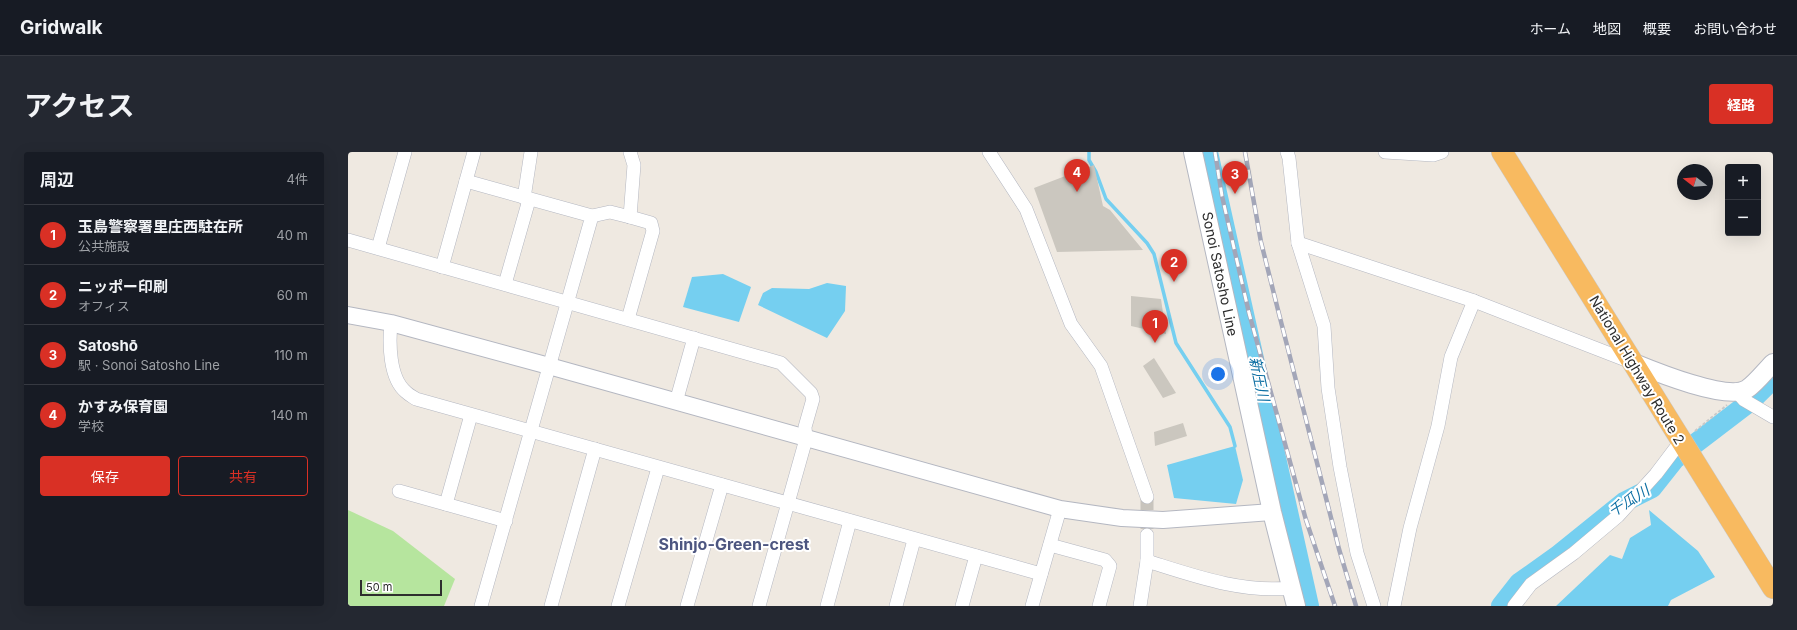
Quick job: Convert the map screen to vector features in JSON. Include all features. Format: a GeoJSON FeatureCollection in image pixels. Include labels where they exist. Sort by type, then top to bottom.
{"type":"FeatureCollection","features":[{"type":"Feature","properties":{"kind":"highway","name":"National Highway Route 2"},"geometry":{"type":"LineString","coordinates":[[1502,152],[1634,363],[1680,442],[1773,588]]}},
{"type":"Feature","properties":{"kind":"main road","name":"Sonoi Satosho Line"},"geometry":{"type":"LineString","coordinates":[[1193,152],[1272,512],[1296,606]]}},
{"type":"Feature","properties":{"kind":"main road"},"geometry":{"type":"LineString","coordinates":[[1634,363],[1673,378],[1726,392],[1737,392],[1747,389],[1773,363]]}},
{"type":"Feature","properties":{"kind":"street"},"geometry":{"type":"LineString","coordinates":[[378,248],[405,152]]}},
{"type":"Feature","properties":{"kind":"street"},"geometry":{"type":"LineString","coordinates":[[442,267],[474,152]]}},
{"type":"Feature","properties":{"kind":"street"},"geometry":{"type":"LineString","coordinates":[[505,284],[527,199],[531,152]]}},
{"type":"Feature","properties":{"kind":"street"},"geometry":{"type":"LineString","coordinates":[[630,152],[634,166],[630,216]]}},
{"type":"Feature","properties":{"kind":"street"},"geometry":{"type":"LineString","coordinates":[[989,152],[1026,209],[1071,324],[1101,366],[1147,497]]}},
{"type":"Feature","properties":{"kind":"street"},"geometry":{"type":"LineString","coordinates":[[1385,152],[1433,155],[1442,152]]}},
{"type":"Feature","properties":{"kind":"street"},"geometry":{"type":"LineString","coordinates":[[1290,154],[1298,243],[1324,326],[1328,388],[1340,467],[1357,553],[1374,606]]}},
{"type":"Feature","properties":{"kind":"street"},"geometry":{"type":"LineString","coordinates":[[466,181],[592,216],[610,212],[630,216],[651,223],[654,231],[628,319]]}},
{"type":"Feature","properties":{"kind":"street"},"geometry":{"type":"LineString","coordinates":[[481,606],[592,216]]}},
{"type":"Feature","properties":{"kind":"street"},"geometry":{"type":"LineString","coordinates":[[348,240],[781,363],[811,393],[813,398],[805,427],[806,439],[759,606]]}},
{"type":"Feature","properties":{"kind":"street"},"geometry":{"type":"LineString","coordinates":[[1298,243],[1474,301],[1634,363]]}},
{"type":"Feature","properties":{"kind":"street"},"geometry":{"type":"LineString","coordinates":[[1394,606],[1410,528],[1438,426],[1451,357],[1474,301]]}},
{"type":"Feature","properties":{"kind":"street"},"geometry":{"type":"LineString","coordinates":[[348,315],[391,323],[549,366],[1060,509],[1122,518],[1163,520],[1272,512]]}},
{"type":"Feature","properties":{"kind":"street"},"geometry":{"type":"LineString","coordinates":[[391,323],[389,337],[391,361],[398,383],[405,392],[416,399],[914,540],[1041,574]]}},
{"type":"Feature","properties":{"kind":"street"},"geometry":{"type":"LineString","coordinates":[[676,402],[694,338]]}},
{"type":"Feature","properties":{"kind":"street"},"geometry":{"type":"LineString","coordinates":[[1737,392],[1744,400],[1773,417]]}},
{"type":"Feature","properties":{"kind":"street"},"geometry":{"type":"LineString","coordinates":[[446,504],[471,415]]}},
{"type":"Feature","properties":{"kind":"street"},"geometry":{"type":"LineString","coordinates":[[1514,606],[1531,584],[1574,553],[1618,516],[1656,474],[1680,442]]}},
{"type":"Feature","properties":{"kind":"street"},"geometry":{"type":"LineString","coordinates":[[551,606],[595,449]]}},
{"type":"Feature","properties":{"kind":"street"},"geometry":{"type":"LineString","coordinates":[[618,606],[658,468]]}},
{"type":"Feature","properties":{"kind":"street"},"geometry":{"type":"LineString","coordinates":[[687,606],[722,485]]}},
{"type":"Feature","properties":{"kind":"street"},"geometry":{"type":"LineString","coordinates":[[399,492],[506,520]]}},
{"type":"Feature","properties":{"kind":"street"},"geometry":{"type":"LineString","coordinates":[[1032,606],[1060,509]]}},
{"type":"Feature","properties":{"kind":"street"},"geometry":{"type":"LineString","coordinates":[[827,606],[850,521]]}},
{"type":"Feature","properties":{"kind":"street"},"geometry":{"type":"LineString","coordinates":[[1140,606],[1148,561],[1147,535]]}},
{"type":"Feature","properties":{"kind":"street"},"geometry":{"type":"LineString","coordinates":[[896,606],[914,540]]}},
{"type":"Feature","properties":{"kind":"street"},"geometry":{"type":"LineString","coordinates":[[1050,545],[1105,560],[1110,566],[1099,606]]}},
{"type":"Feature","properties":{"kind":"street"},"geometry":{"type":"LineString","coordinates":[[962,606],[976,556]]}},
{"type":"Feature","properties":{"kind":"street"},"geometry":{"type":"LineString","coordinates":[[1148,561],[1236,587],[1275,590],[1292,588]]}},
{"type":"Feature","properties":{"kind":"path"},"geometry":{"type":"LineString","coordinates":[[1680,442],[1732,401],[1737,392]]}},
{"type":"Feature","properties":{"kind":"green space"},"geometry":{"type":"Polygon","coordinates":[[[348,510],[393,531],[455,579],[444,606],[348,606],[348,510]]]}},
{"type":"Feature","properties":{"kind":"water"},"geometry":{"type":"Polygon","coordinates":[[[723,274],[751,287],[739,322],[683,307],[692,277],[723,274]]]}},
{"type":"Feature","properties":{"kind":"water"},"geometry":{"type":"Polygon","coordinates":[[[827,283],[846,286],[845,311],[827,338],[758,305],[763,293],[772,288],[809,289],[827,283]]]}},
{"type":"Feature","properties":{"kind":"water"},"geometry":{"type":"Polygon","coordinates":[[[1235,446],[1243,480],[1236,504],[1174,498],[1167,465],[1235,446]]]}},
{"type":"Feature","properties":{"kind":"water"},"geometry":{"type":"Polygon","coordinates":[[[1649,510],[1698,551],[1715,577],[1671,600],[1668,606],[1556,606],[1610,555],[1622,559],[1630,538],[1651,525],[1649,510]]]}},
{"type":"Feature","properties":{"kind":"building"},"geometry":{"type":"Polygon","coordinates":[[[1094,165],[1103,206],[1110,210],[1143,250],[1057,252],[1034,188],[1094,165]]]}},
{"type":"Feature","properties":{"kind":"building"},"geometry":{"type":"Polygon","coordinates":[[[1131,296],[1161,299],[1166,334],[1131,326],[1131,296]]]}},
{"type":"Feature","properties":{"kind":"building"},"geometry":{"type":"Polygon","coordinates":[[[1154,358],[1176,393],[1163,398],[1143,366],[1154,358]]]}},
{"type":"Feature","properties":{"kind":"building"},"geometry":{"type":"Polygon","coordinates":[[[1183,423],[1187,436],[1155,446],[1154,432],[1183,423]]]}},
{"type":"Feature","properties":{"kind":"waterway"},"geometry":{"type":"LineString","coordinates":[[1089,152],[1089,160],[1096,172],[1106,199],[1147,243],[1154,254],[1176,343],[1230,427],[1235,446]]}},
{"type":"Feature","properties":{"kind":"waterway","name":"新圧川"},"geometry":{"type":"LineString","coordinates":[[1208,152],[1309,606]]}},
{"type":"Feature","properties":{"kind":"waterway","name":"千瓜川"},"geometry":{"type":"LineString","coordinates":[[1501,606],[1519,583],[1557,556],[1624,502],[1652,488],[1675,459],[1751,401],[1773,379]]}},
{"type":"Feature","properties":{"kind":"tunnel"},"geometry":{"type":"LineString","coordinates":[[1147,497],[1147,535]]}},
{"type":"Feature","properties":{"kind":"railway"},"geometry":{"type":"LineString","coordinates":[[1215,152],[1222,196],[1249,313],[1306,520],[1335,606]]}},
{"type":"Feature","properties":{"kind":"railway"},"geometry":{"type":"LineString","coordinates":[[1245,152],[1261,242],[1339,549],[1356,606]]}},
{"type":"Feature","properties":{"kind":"place","name":"かすみ保育園"},"geometry":{"type":"Point","coordinates":[1077,192]}},
{"type":"Feature","properties":{"kind":"place","name":"Satoshō"},"geometry":{"type":"Point","coordinates":[1235,194]}},
{"type":"Feature","properties":{"kind":"place","name":"ニッポー印刷"},"geometry":{"type":"Point","coordinates":[1174,282]}},
{"type":"Feature","properties":{"kind":"place","name":"玉島警察署里庄西駐在所"},"geometry":{"type":"Point","coordinates":[1155,343]}},
{"type":"Feature","properties":{"kind":"district","name":"Shinjo-Green-crest"},"geometry":{"type":"Point","coordinates":[734,544]}}]}
